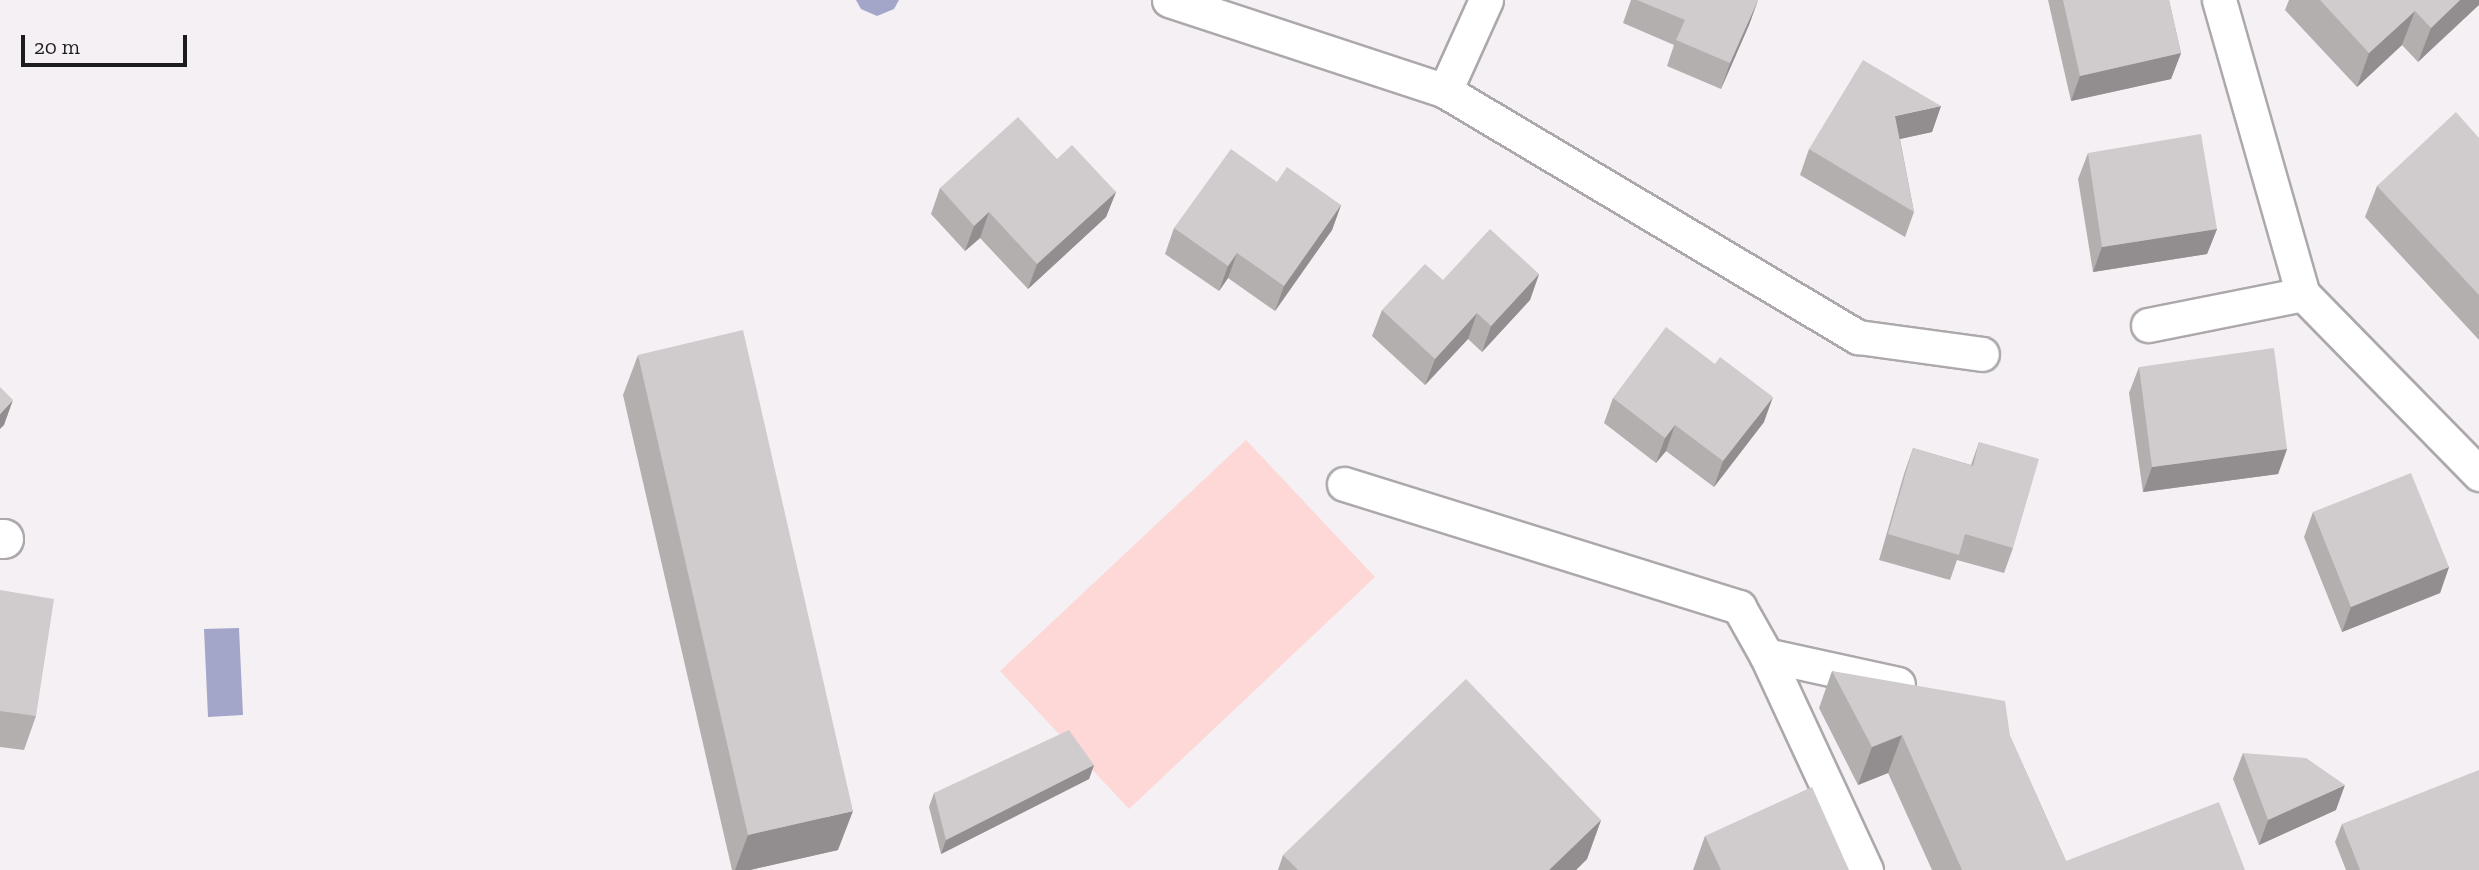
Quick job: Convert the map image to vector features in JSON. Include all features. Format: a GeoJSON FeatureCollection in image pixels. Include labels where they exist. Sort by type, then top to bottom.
{"type":"FeatureCollection","features":[{"type":"Feature","properties":{"kind":"lane"},"geometry":{"type":"LineString","coordinates":[[1169,0],[1445,91],[1858,337],[1982,354]]}},
{"type":"Feature","properties":{"kind":"lane"},"geometry":{"type":"LineString","coordinates":[[1445,91],[1486,0]]}},
{"type":"Feature","properties":{"kind":"lane"},"geometry":{"type":"LineString","coordinates":[[2219,0],[2303,295],[2479,474]]}},
{"type":"Feature","properties":{"kind":"lane"},"geometry":{"type":"LineString","coordinates":[[2148,325],[2303,295]]}},
{"type":"Feature","properties":{"kind":"lane"},"geometry":{"type":"LineString","coordinates":[[1344,485],[1739,607],[1766,655],[1866,870]]}},
{"type":"Feature","properties":{"kind":"lane"},"geometry":{"type":"LineString","coordinates":[[1766,655],[1925,690]]}},
{"type":"Feature","properties":{"kind":"shaded area"},"geometry":{"type":"Polygon","coordinates":[[[1246,440],[1375,577],[1129,809],[1000,671],[1246,440]]]}},
{"type":"Feature","properties":{"kind":"water"},"geometry":{"type":"Polygon","coordinates":[[[856,0],[899,0],[894,9],[877,16],[861,9],[856,0]]]}},
{"type":"Feature","properties":{"kind":"water"},"geometry":{"type":"Polygon","coordinates":[[[239,628],[243,715],[208,717],[204,629],[239,628]]]}},
{"type":"Feature","properties":{"kind":"building"},"geometry":{"type":"Polygon","coordinates":[[[1637,0],[1758,0],[1730,63],[1676,40],[1685,20],[1637,0]]]}},
{"type":"Feature","properties":{"kind":"building"},"geometry":{"type":"Polygon","coordinates":[[[2063,0],[2169,0],[2181,53],[2080,76],[2063,0]]]}},
{"type":"Feature","properties":{"kind":"building"},"geometry":{"type":"Polygon","coordinates":[[[2320,0],[2460,0],[2431,28],[2415,11],[2369,53],[2320,0]]]}},
{"type":"Feature","properties":{"kind":"building"},"geometry":{"type":"Polygon","coordinates":[[[1863,60],[1941,106],[1895,116],[1914,212],[1809,149],[1863,60]]]}},
{"type":"Feature","properties":{"kind":"building"},"geometry":{"type":"Polygon","coordinates":[[[2456,112],[2479,138],[2479,295],[2377,186],[2456,112]]]}},
{"type":"Feature","properties":{"kind":"building"},"geometry":{"type":"Polygon","coordinates":[[[1018,117],[1057,159],[1072,145],[1116,192],[1037,264],[989,212],[974,226],[940,188],[1018,117]]]}},
{"type":"Feature","properties":{"kind":"building"},"geometry":{"type":"Polygon","coordinates":[[[2201,134],[2217,229],[2102,247],[2088,153],[2201,134]]]}},
{"type":"Feature","properties":{"kind":"building"},"geometry":{"type":"Polygon","coordinates":[[[1231,149],[1277,182],[1287,167],[1341,205],[1284,286],[1237,253],[1228,266],[1174,228],[1231,149]]]}},
{"type":"Feature","properties":{"kind":"building"},"geometry":{"type":"Polygon","coordinates":[[[1490,229],[1539,274],[1491,326],[1477,313],[1435,359],[1382,310],[1425,264],[1443,280],[1490,229]]]}},
{"type":"Feature","properties":{"kind":"building"},"geometry":{"type":"Polygon","coordinates":[[[1666,327],[1715,364],[1720,357],[1773,397],[1723,461],[1675,425],[1665,438],[1613,398],[1666,327]]]}},
{"type":"Feature","properties":{"kind":"building"},"geometry":{"type":"Polygon","coordinates":[[[743,330],[853,811],[748,835],[638,355],[743,330]]]}},
{"type":"Feature","properties":{"kind":"building"},"geometry":{"type":"Polygon","coordinates":[[[2274,348],[2287,449],[2152,467],[2139,367],[2274,348]]]}},
{"type":"Feature","properties":{"kind":"building"},"geometry":{"type":"Polygon","coordinates":[[[0,387],[13,400],[0,414],[0,387]]]}},
{"type":"Feature","properties":{"kind":"building"},"geometry":{"type":"Polygon","coordinates":[[[1979,442],[2039,459],[2013,548],[1965,534],[1959,555],[1888,534],[1913,448],[1973,466],[1979,442]]]}},
{"type":"Feature","properties":{"kind":"building"},"geometry":{"type":"Polygon","coordinates":[[[2411,473],[2449,567],[2351,607],[2313,512],[2411,473]]]}},
{"type":"Feature","properties":{"kind":"building"},"geometry":{"type":"Polygon","coordinates":[[[0,590],[54,599],[36,716],[0,711],[0,590]]]}},
{"type":"Feature","properties":{"kind":"building"},"geometry":{"type":"Polygon","coordinates":[[[1832,671],[2005,701],[2010,736],[2066,861],[2219,802],[2245,870],[1962,870],[1902,735],[1872,747],[1832,671]]]}},
{"type":"Feature","properties":{"kind":"building"},"geometry":{"type":"Polygon","coordinates":[[[1466,679],[1601,820],[1549,870],[1298,870],[1283,855],[1466,679]]]}},
{"type":"Feature","properties":{"kind":"building"},"geometry":{"type":"Polygon","coordinates":[[[1069,730],[1094,765],[946,840],[934,793],[1069,730]]]}},
{"type":"Feature","properties":{"kind":"building"},"geometry":{"type":"Polygon","coordinates":[[[2243,753],[2306,758],[2345,785],[2268,820],[2243,753]]]}},
{"type":"Feature","properties":{"kind":"building"},"geometry":{"type":"Polygon","coordinates":[[[2479,770],[2479,870],[2360,870],[2342,824],[2479,770]]]}},
{"type":"Feature","properties":{"kind":"building"},"geometry":{"type":"Polygon","coordinates":[[[1812,787],[1849,870],[1721,870],[1705,836],[1812,787]]]}}]}
